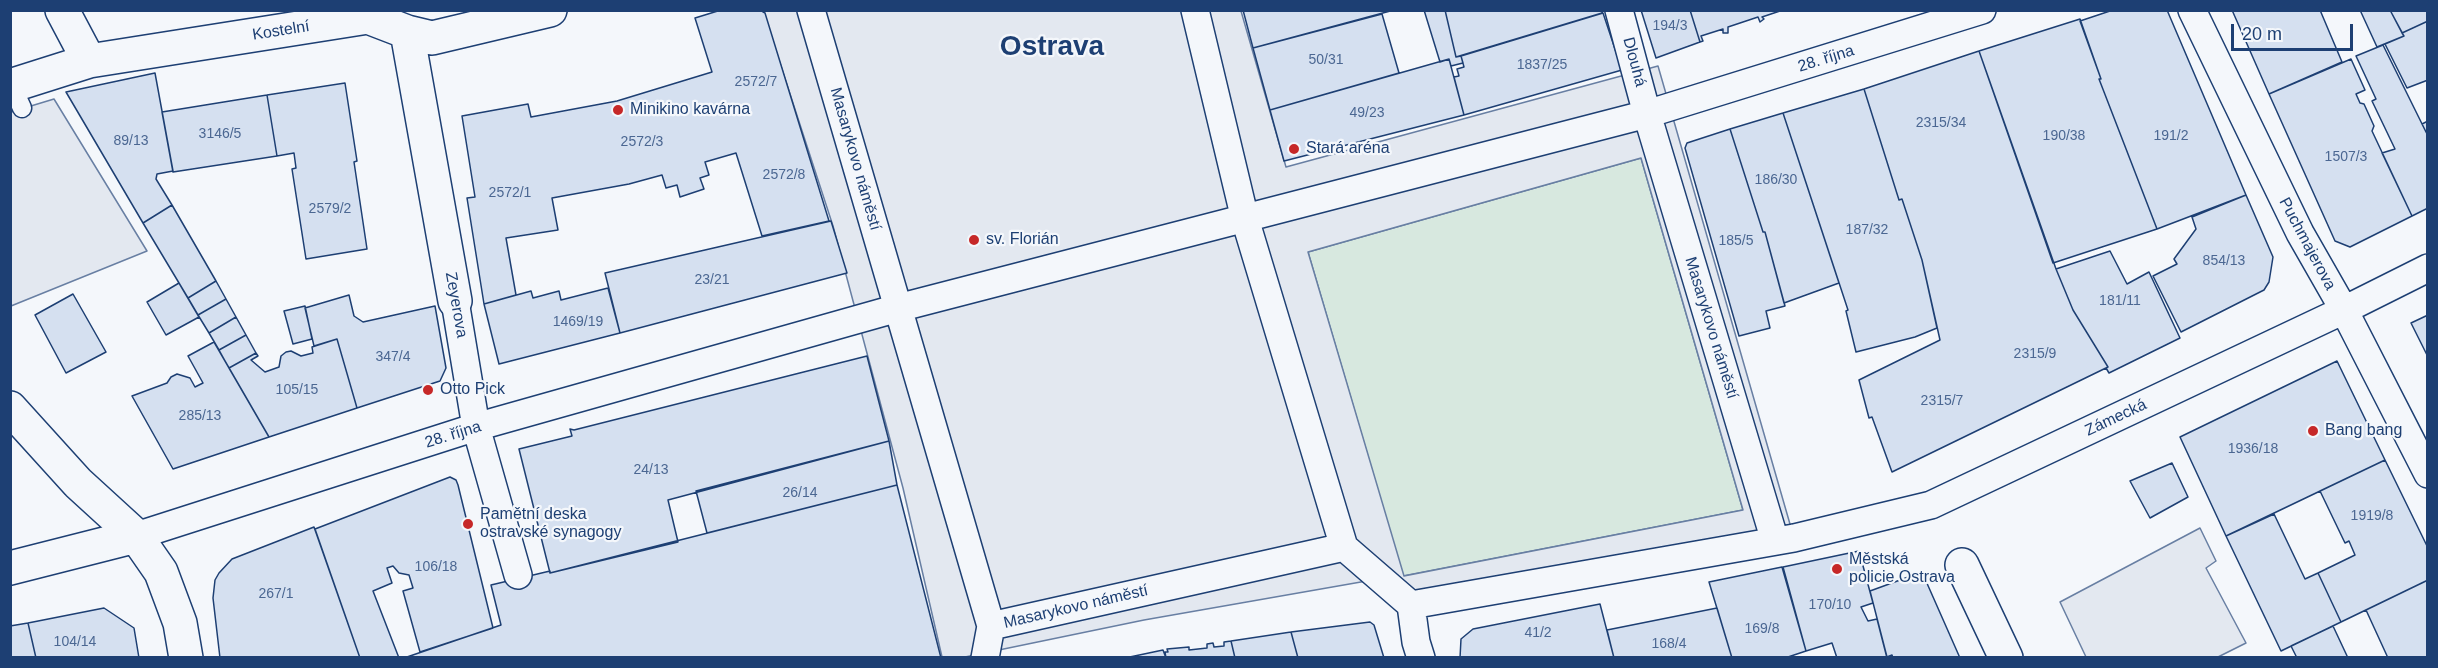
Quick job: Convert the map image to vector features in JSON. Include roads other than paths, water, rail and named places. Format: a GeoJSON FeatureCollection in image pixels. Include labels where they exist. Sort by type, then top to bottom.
{"type":"FeatureCollection","features":[{"type":"Feature","properties":{"kind":"street"},"geometry":{"type":"LineString","coordinates":[[62,10],[89,61]]}},
{"type":"Feature","properties":{"kind":"street","name":"Kostelní"},"geometry":{"type":"LineString","coordinates":[[15,93],[89,61],[368,17],[395,22],[432,38],[550,10]]}},
{"type":"Feature","properties":{"kind":"street","name":"Masarykovo náměstí"},"geometry":{"type":"LineString","coordinates":[[811,10],[991,626],[1344,547]]}},
{"type":"Feature","properties":{"kind":"street"},"geometry":{"type":"LineString","coordinates":[[1195,10],[1245,219],[1344,547],[1411,605],[1419,650]]}},
{"type":"Feature","properties":{"kind":"street","name":"Dlouhá"},"geometry":{"type":"LineString","coordinates":[[1619,10],[1658,111]]}},
{"type":"Feature","properties":{"kind":"street","name":"28. října"},"geometry":{"type":"LineString","coordinates":[[1245,219],[1658,111],[1982,10]]}},
{"type":"Feature","properties":{"kind":"street","name":"Puchmajerova"},"geometry":{"type":"LineString","coordinates":[[2192,10],[2300,233],[2344,310],[2427,474]]}},
{"type":"Feature","properties":{"kind":"street","name":"Zeyerova"},"geometry":{"type":"LineString","coordinates":[[395,22],[456,301],[476,428],[518,575]]}},
{"type":"Feature","properties":{"kind":"street","name":"Masarykovo náměstí"},"geometry":{"type":"LineString","coordinates":[[1658,111],[1785,540]]}},
{"type":"Feature","properties":{"kind":"street"},"geometry":{"type":"LineString","coordinates":[[898,308],[1245,219]]}},
{"type":"Feature","properties":{"kind":"street","name":"Zámecká"},"geometry":{"type":"LineString","coordinates":[[1785,540],[1931,505],[2344,310],[2427,268]]}},
{"type":"Feature","properties":{"kind":"street","name":"28. října"},"geometry":{"type":"LineString","coordinates":[[10,568],[136,536],[476,428],[898,308]]}},
{"type":"Feature","properties":{"kind":"street"},"geometry":{"type":"LineString","coordinates":[[10,408],[78,483],[136,536],[161,572],[180,622],[186,657]]}},
{"type":"Feature","properties":{"kind":"street"},"geometry":{"type":"LineString","coordinates":[[1411,605],[1785,540]]}},
{"type":"Feature","properties":{"kind":"street"},"geometry":{"type":"LineString","coordinates":[[1962,565],[2006,657]]}},
{"type":"Feature","properties":{"kind":"street"},"geometry":{"type":"LineString","coordinates":[[985,657],[991,626]]}},
{"type":"Feature","properties":{"kind":"place","name":"Minikino kavárna"},"geometry":{"type":"Point","coordinates":[618,110]}},
{"type":"Feature","properties":{"kind":"place","name":"Stará aréna"},"geometry":{"type":"Point","coordinates":[1294,149]}},
{"type":"Feature","properties":{"kind":"place","name":"sv. Florián"},"geometry":{"type":"Point","coordinates":[974,240]}},
{"type":"Feature","properties":{"kind":"place","name":"Otto Pick"},"geometry":{"type":"Point","coordinates":[428,390]}},
{"type":"Feature","properties":{"kind":"place","name":"Bang bang"},"geometry":{"type":"Point","coordinates":[2313,431]}},
{"type":"Feature","properties":{"kind":"place","name":"Pamětní deska ostravské synagogy"},"geometry":{"type":"Point","coordinates":[468,524]}},
{"type":"Feature","properties":{"kind":"place","name":"Městská policie Ostrava"},"geometry":{"type":"Point","coordinates":[1837,569]}},
{"type":"Feature","properties":{"kind":"district","name":"Ostrava"},"geometry":{"type":"Point","coordinates":[1052,47]}}]}
